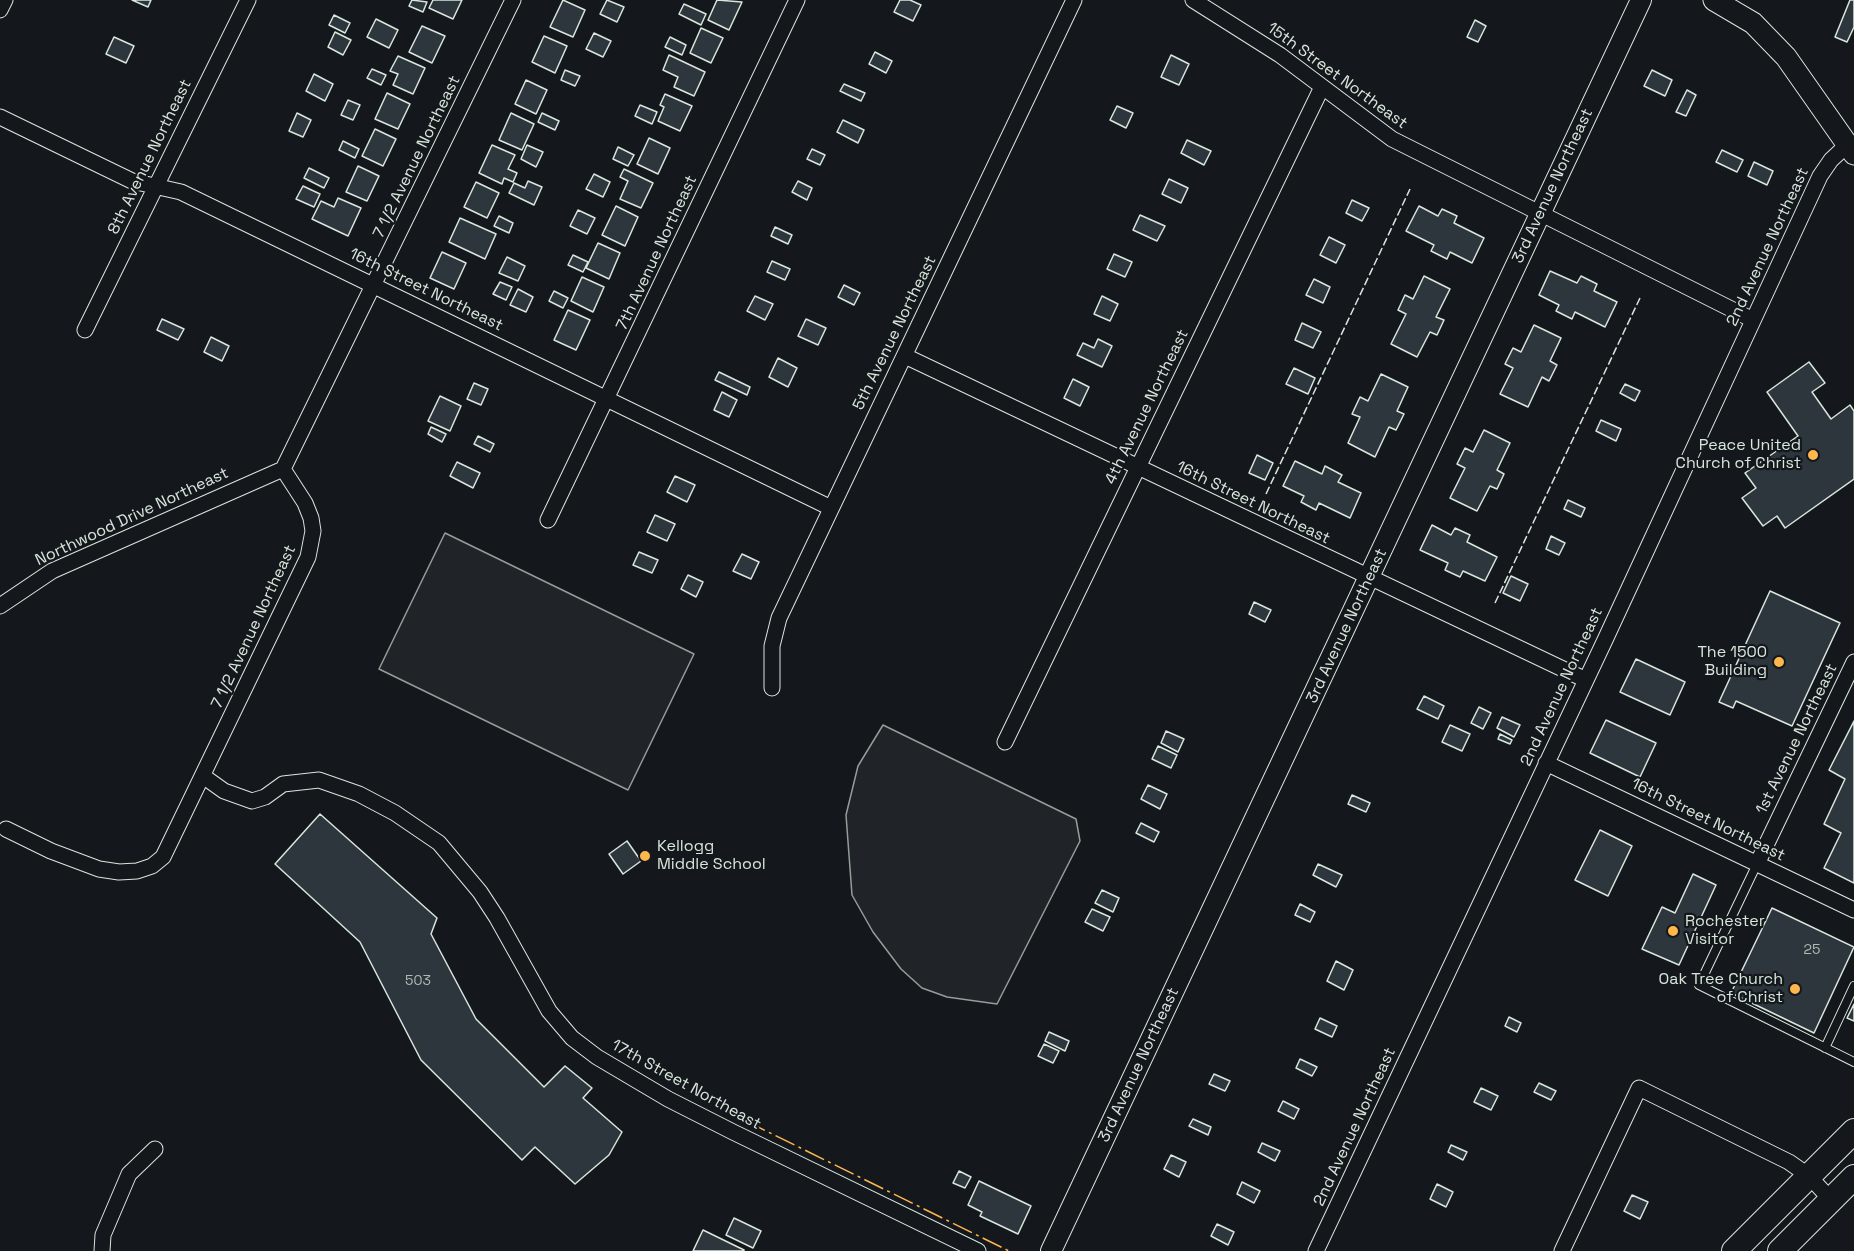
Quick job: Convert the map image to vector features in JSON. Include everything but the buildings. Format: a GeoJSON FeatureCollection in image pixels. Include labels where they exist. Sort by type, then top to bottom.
{"type":"FeatureCollection","features":[{"type":"Feature","properties":{"kind":"main road"},"geometry":{"type":"LineString","coordinates":[[1714,0],[1752,23],[1786,57],[1851,149]]}},
{"type":"Feature","properties":{"kind":"main road"},"geometry":{"type":"LineString","coordinates":[[1734,1251],[1854,1131]]}},
{"type":"Feature","properties":{"kind":"main road"},"geometry":{"type":"LineString","coordinates":[[1780,1251],[1854,1177]]}},
{"type":"Feature","properties":{"kind":"street"},"geometry":{"type":"LineString","coordinates":[[0,10],[5,0]]}},
{"type":"Feature","properties":{"kind":"street","name":"8th Avenue Northeast"},"geometry":{"type":"LineString","coordinates":[[85,330],[248,0]]}},
{"type":"Feature","properties":{"kind":"street","name":"7 1/2 Avenue Northeast"},"geometry":{"type":"LineString","coordinates":[[6,829],[80,864],[119,872],[137,871],[152,866],[163,857],[312,545],[313,531],[305,503],[283,468],[375,285],[513,0]]}},
{"type":"Feature","properties":{"kind":"street","name":"7th Avenue Northeast"},"geometry":{"type":"LineString","coordinates":[[548,520],[797,0]]}},
{"type":"Feature","properties":{"kind":"street","name":"5th Avenue Northeast"},"geometry":{"type":"LineString","coordinates":[[772,688],[772,646],[779,618],[1074,0]]}},
{"type":"Feature","properties":{"kind":"street","name":"15th Street Northeast"},"geometry":{"type":"LineString","coordinates":[[1193,0],[1280,56],[1392,139],[1753,320]]}},
{"type":"Feature","properties":{"kind":"street","name":"3rd Avenue Northeast"},"geometry":{"type":"LineString","coordinates":[[1051,1251],[1641,0]]}},
{"type":"Feature","properties":{"kind":"street","name":"4th Avenue Northeast"},"geometry":{"type":"LineString","coordinates":[[1005,742],[1322,87]]}},
{"type":"Feature","properties":{"kind":"street","name":"16th Street Northeast"},"geometry":{"type":"LineString","coordinates":[[0,117],[132,181],[181,192],[831,508]]}},
{"type":"Feature","properties":{"kind":"street","name":"2nd Avenue Northeast"},"geometry":{"type":"LineString","coordinates":[[1316,1251],[1586,680],[1820,176],[1831,160],[1851,149]]}},
{"type":"Feature","properties":{"kind":"street","name":"16th Street Northeast"},"geometry":{"type":"LineString","coordinates":[[905,356],[1369,579],[1586,680]]}},
{"type":"Feature","properties":{"kind":"street","name":"Northwood Drive Northeast"},"geometry":{"type":"LineString","coordinates":[[0,606],[52,571],[283,468]]}},
{"type":"Feature","properties":{"kind":"street","name":"1st Avenue Northeast"},"geometry":{"type":"LineString","coordinates":[[1757,864],[1854,662]]}},
{"type":"Feature","properties":{"kind":"street","name":"16th Street Northeast"},"geometry":{"type":"LineString","coordinates":[[1546,763],[1854,910]]}},
{"type":"Feature","properties":{"kind":"street","name":"17th Street Northeast"},"geometry":{"type":"LineString","coordinates":[[203,776],[224,791],[252,801],[265,797],[283,784],[319,780],[359,794],[395,813],[446,850],[480,892],[497,918],[549,1011],[572,1038],[597,1057],[733,1132],[978,1251]]}},
{"type":"Feature","properties":{"kind":"street"},"geometry":{"type":"LineString","coordinates":[[1562,1251],[1639,1088],[1789,1162],[1809,1176],[1831,1200]]}},
{"type":"Feature","properties":{"kind":"street"},"geometry":{"type":"LineString","coordinates":[[102,1251],[103,1235],[129,1174],[154,1149]]}},
{"type":"Feature","properties":{"kind":"lane"},"geometry":{"type":"LineString","coordinates":[[1757,864],[1700,985],[1854,1062]]}},
{"type":"Feature","properties":{"kind":"lane"},"geometry":{"type":"LineString","coordinates":[[1825,1048],[1854,986]]}},
{"type":"Feature","properties":{"kind":"shaded area"},"geometry":{"type":"Polygon","coordinates":[[[445,533],[694,654],[628,790],[379,669],[445,533]]]}},
{"type":"Feature","properties":{"kind":"shaded area"},"geometry":{"type":"Polygon","coordinates":[[[883,725],[1076,819],[1080,841],[997,1004],[947,997],[922,988],[901,969],[873,932],[852,895],[846,815],[858,766],[883,725]]]}},
{"type":"Feature","properties":{"kind":"fence"},"geometry":{"type":"LineString","coordinates":[[1266,494],[1410,189]]}},
{"type":"Feature","properties":{"kind":"fence"},"geometry":{"type":"LineString","coordinates":[[1495,603],[1640,298]]}},
{"type":"Feature","properties":{"kind":"power"},"geometry":{"type":"LineString","coordinates":[[746,1121],[1009,1251]]}},
{"type":"Feature","properties":{"kind":"place","name":"Peace United Church of Christ"},"geometry":{"type":"Point","coordinates":[1813,455]}},
{"type":"Feature","properties":{"kind":"place","name":"The 1500 Building"},"geometry":{"type":"Point","coordinates":[1779,662]}},
{"type":"Feature","properties":{"kind":"place","name":"Kellogg Middle School"},"geometry":{"type":"Point","coordinates":[645,856]}},
{"type":"Feature","properties":{"kind":"place","name":"Rochester Visitor"},"geometry":{"type":"Point","coordinates":[1673,931]}},
{"type":"Feature","properties":{"kind":"place","name":"Oak Tree Church of Christ"},"geometry":{"type":"Point","coordinates":[1795,989]}}]}
